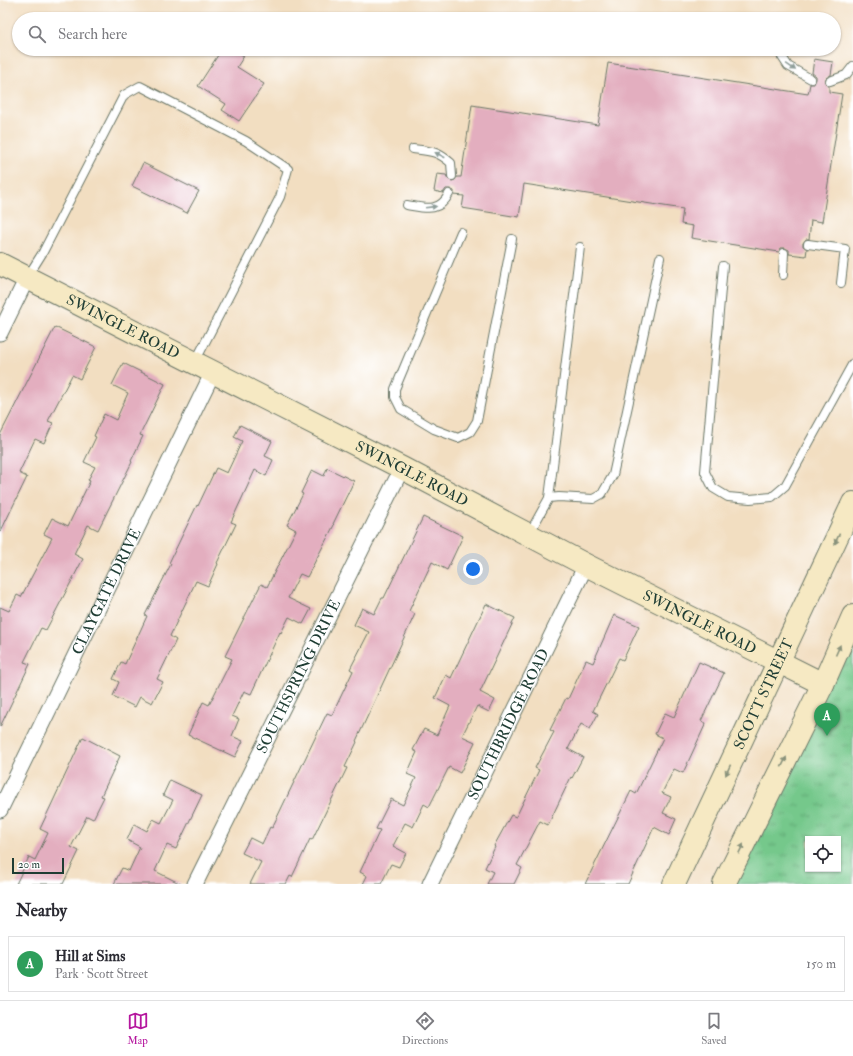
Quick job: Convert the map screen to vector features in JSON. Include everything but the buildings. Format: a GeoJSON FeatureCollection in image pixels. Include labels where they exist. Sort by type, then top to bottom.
{"type":"FeatureCollection","features":[{"type":"Feature","properties":{"kind":"street","name":"SWINGLE ROAD"},"geometry":{"type":"LineString","coordinates":[[0,264],[402,468],[586,565],[780,661],[823,684]]}},
{"type":"Feature","properties":{"kind":"street"},"geometry":{"type":"LineString","coordinates":[[0,333],[27,278]]}},
{"type":"Feature","properties":{"kind":"street","name":"CLAYGATE DRIVE"},"geometry":{"type":"LineString","coordinates":[[0,810],[204,367]]}},
{"type":"Feature","properties":{"kind":"street","name":"SOUTHSPRING DRIVE"},"geometry":{"type":"LineString","coordinates":[[195,884],[402,468]]}},
{"type":"Feature","properties":{"kind":"street","name":"SCOTT STREET"},"geometry":{"type":"LineString","coordinates":[[674,884],[853,503]]}},
{"type":"Feature","properties":{"kind":"street","name":"SOUTHBRIDGE ROAD"},"geometry":{"type":"LineString","coordinates":[[430,884],[586,565]]}},
{"type":"Feature","properties":{"kind":"street"},"geometry":{"type":"LineString","coordinates":[[724,884],[823,684],[853,616]]}},
{"type":"Feature","properties":{"kind":"lane"},"geometry":{"type":"LineString","coordinates":[[782,56],[788,66],[811,79]]}},
{"type":"Feature","properties":{"kind":"lane"},"geometry":{"type":"LineString","coordinates":[[830,81],[846,75],[853,66]]}},
{"type":"Feature","properties":{"kind":"lane"},"geometry":{"type":"LineString","coordinates":[[27,278],[43,252],[124,95],[140,86],[246,141],[288,169],[280,197],[204,367]]}},
{"type":"Feature","properties":{"kind":"lane"},"geometry":{"type":"LineString","coordinates":[[413,149],[433,151],[443,155],[451,162],[452,176]]}},
{"type":"Feature","properties":{"kind":"lane"},"geometry":{"type":"LineString","coordinates":[[407,205],[431,209],[445,202],[449,194]]}},
{"type":"Feature","properties":{"kind":"lane"},"geometry":{"type":"LineString","coordinates":[[461,232],[395,389],[395,397],[401,409],[434,429],[458,438],[470,432],[477,421],[512,239]]}},
{"type":"Feature","properties":{"kind":"lane"},"geometry":{"type":"LineString","coordinates":[[808,244],[845,249],[841,283]]}},
{"type":"Feature","properties":{"kind":"lane"},"geometry":{"type":"LineString","coordinates":[[528,535],[549,498],[580,247]]}},
{"type":"Feature","properties":{"kind":"lane"},"geometry":{"type":"LineString","coordinates":[[783,275],[784,253]]}},
{"type":"Feature","properties":{"kind":"lane"},"geometry":{"type":"LineString","coordinates":[[549,498],[593,499],[602,494],[608,486],[613,475],[660,258]]}},
{"type":"Feature","properties":{"kind":"lane"},"geometry":{"type":"LineString","coordinates":[[723,266],[705,472],[713,488],[728,497],[750,499],[772,497],[785,486],[853,363]]}},
{"type":"Feature","properties":{"kind":"green space"},"geometry":{"type":"Polygon","coordinates":[[[853,633],[853,884],[726,884],[853,633]]]}},
{"type":"Feature","properties":{"kind":"place","name":"Hill at Sims"},"geometry":{"type":"Point","coordinates":[827,736]}}]}
